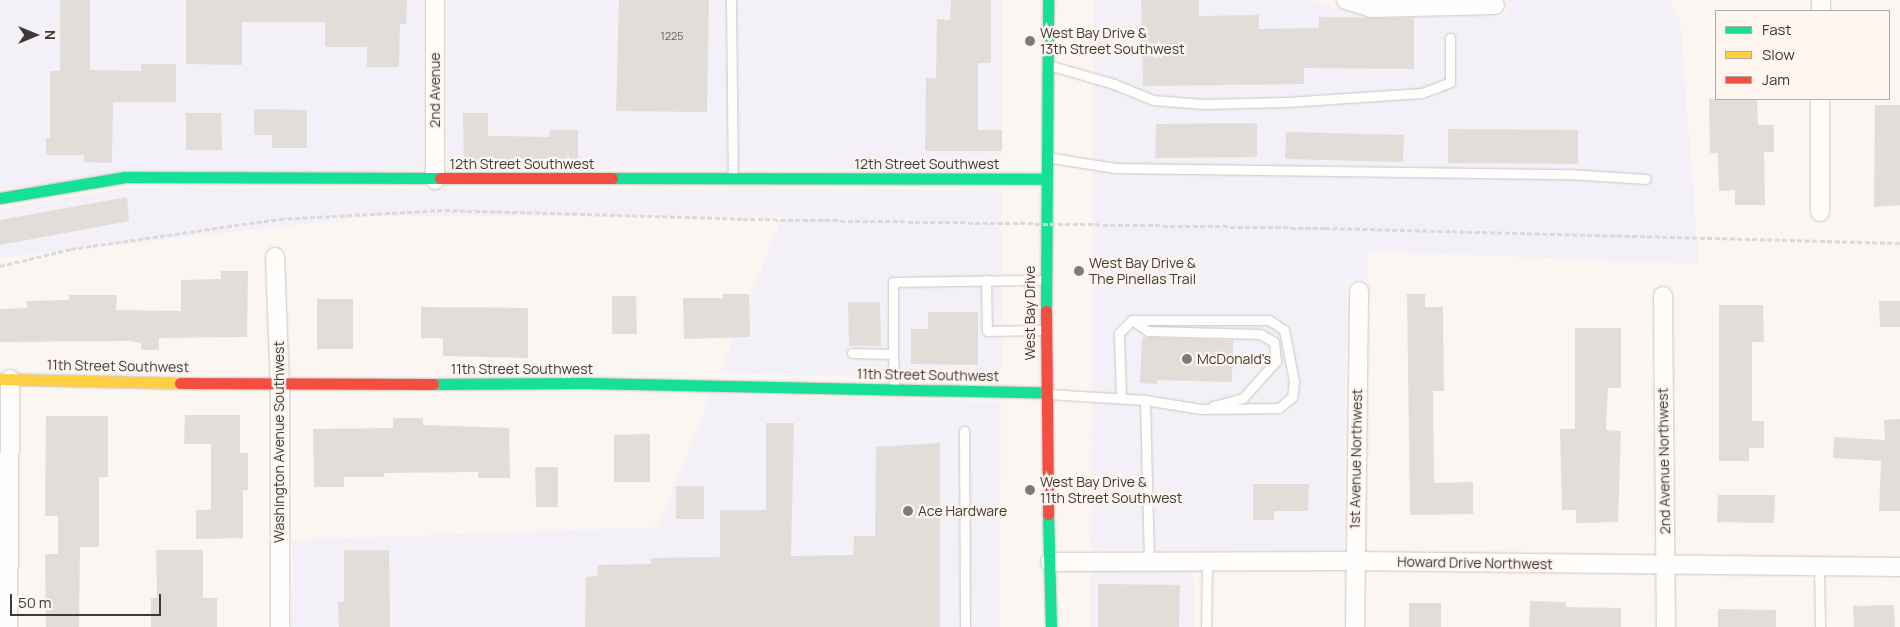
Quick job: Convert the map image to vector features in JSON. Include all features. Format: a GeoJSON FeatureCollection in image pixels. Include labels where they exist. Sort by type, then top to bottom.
{"type":"FeatureCollection","features":[{"type":"Feature","properties":{"kind":"street","name":"2nd Avenue"},"geometry":{"type":"LineString","coordinates":[[435,0],[435,180]]}},
{"type":"Feature","properties":{"kind":"street","name":"West Bay Drive"},"geometry":{"type":"LineString","coordinates":[[1048,0],[1050,66],[1046,158],[1045,393],[1051,627]]}},
{"type":"Feature","properties":{"kind":"street"},"geometry":{"type":"LineString","coordinates":[[1346,0],[1372,8],[1495,5]]}},
{"type":"Feature","properties":{"kind":"street"},"geometry":{"type":"LineString","coordinates":[[1820,100],[1820,212]]}},
{"type":"Feature","properties":{"kind":"street","name":"12th Street Southwest"},"geometry":{"type":"LineString","coordinates":[[0,198],[125,177],[435,180],[1046,179]]}},
{"type":"Feature","properties":{"kind":"street","name":"Washington Avenue Southwest"},"geometry":{"type":"LineString","coordinates":[[275,257],[280,385],[280,627]]}},
{"type":"Feature","properties":{"kind":"street","name":"1st Avenue Northwest"},"geometry":{"type":"LineString","coordinates":[[1355,627],[1359,291]]}},
{"type":"Feature","properties":{"kind":"street","name":"2nd Avenue Northwest"},"geometry":{"type":"LineString","coordinates":[[1662,296],[1666,627]]}},
{"type":"Feature","properties":{"kind":"street"},"geometry":{"type":"LineString","coordinates":[[5,379],[8,627]]}},
{"type":"Feature","properties":{"kind":"street","name":"11th Street Southwest"},"geometry":{"type":"LineString","coordinates":[[5,379],[280,385],[586,383],[1045,393]]}},
{"type":"Feature","properties":{"kind":"street","name":"Howard Drive Northwest"},"geometry":{"type":"LineString","coordinates":[[1050,562],[1355,561],[1666,566],[1900,567]]}},
{"type":"Feature","properties":{"kind":"lane"},"geometry":{"type":"LineString","coordinates":[[731,0],[733,179]]}},
{"type":"Feature","properties":{"kind":"lane"},"geometry":{"type":"LineString","coordinates":[[1050,66],[1161,101],[1204,104],[1287,102],[1422,93],[1450,82],[1450,38]]}},
{"type":"Feature","properties":{"kind":"lane"},"geometry":{"type":"LineString","coordinates":[[1046,158],[1115,168],[1569,174],[1646,179]]}},
{"type":"Feature","properties":{"kind":"lane"},"geometry":{"type":"LineString","coordinates":[[986,280],[987,331],[1045,330]]}},
{"type":"Feature","properties":{"kind":"lane"},"geometry":{"type":"LineString","coordinates":[[894,389],[893,282],[1045,280]]}},
{"type":"Feature","properties":{"kind":"lane"},"geometry":{"type":"LineString","coordinates":[[1132,320],[1148,331],[1260,334],[1274,342],[1276,361],[1242,398],[1201,409]]}},
{"type":"Feature","properties":{"kind":"lane"},"geometry":{"type":"LineString","coordinates":[[1045,393],[1145,400],[1201,409],[1279,408],[1292,397],[1294,381],[1284,330],[1269,320],[1132,320],[1119,333],[1121,398]]}},
{"type":"Feature","properties":{"kind":"lane"},"geometry":{"type":"LineString","coordinates":[[852,353],[893,354]]}},
{"type":"Feature","properties":{"kind":"lane"},"geometry":{"type":"LineString","coordinates":[[1145,400],[1149,561]]}},
{"type":"Feature","properties":{"kind":"lane"},"geometry":{"type":"LineString","coordinates":[[964,431],[965,627]]}},
{"type":"Feature","properties":{"kind":"lane"},"geometry":{"type":"LineString","coordinates":[[1206,627],[1207,561]]}},
{"type":"Feature","properties":{"kind":"lane"},"geometry":{"type":"LineString","coordinates":[[1819,567],[1820,627]]}},
{"type":"Feature","properties":{"kind":"path"},"geometry":{"type":"LineString","coordinates":[[0,266],[71,249],[280,219],[445,210],[743,219],[1325,228],[1900,243]]}},
{"type":"Feature","properties":{"kind":"shaded area"},"geometry":{"type":"Polygon","coordinates":[[[0,0],[423,0],[424,169],[0,188],[0,0]]]}},
{"type":"Feature","properties":{"kind":"shaded area"},"geometry":{"type":"Polygon","coordinates":[[[447,0],[1001,0],[1001,169],[447,168],[447,0]]]}},
{"type":"Feature","properties":{"kind":"shaded area"},"geometry":{"type":"Polygon","coordinates":[[[1093,0],[1311,0],[1372,18],[1507,15],[1506,0],[1670,0],[1680,19],[1699,264],[1368,251],[1368,281],[1347,281],[1343,550],[1091,550],[1093,0]]]}},
{"type":"Feature","properties":{"kind":"shaded area"},"geometry":{"type":"Polygon","coordinates":[[[126,188],[1001,190],[1001,381],[720,373],[782,217],[374,216],[0,258],[0,209],[126,188]]]}},
{"type":"Feature","properties":{"kind":"shaded area"},"geometry":{"type":"Polygon","coordinates":[[[711,394],[1001,402],[1000,627],[291,627],[292,540],[658,527],[711,394]]]}},
{"type":"Feature","properties":{"kind":"shaded area"},"geometry":{"type":"Polygon","coordinates":[[[1091,571],[1193,571],[1194,627],[1091,627],[1091,571]]]}},
{"type":"Feature","properties":{"kind":"building"},"geometry":{"type":"Polygon","coordinates":[[[60,0],[90,0],[90,70],[141,71],[141,64],[176,64],[176,102],[113,102],[112,163],[84,162],[84,155],[46,155],[46,138],[50,138],[50,71],[60,71],[60,0]]]}},
{"type":"Feature","properties":{"kind":"building"},"geometry":{"type":"Polygon","coordinates":[[[186,0],[407,0],[406,24],[400,24],[399,67],[367,67],[367,47],[325,47],[325,22],[242,22],[242,65],[186,64],[186,0]]]}},
{"type":"Feature","properties":{"kind":"building"},"geometry":{"type":"Polygon","coordinates":[[[619,0],[709,0],[707,112],[616,111],[619,0]]]}},
{"type":"Feature","properties":{"kind":"building"},"geometry":{"type":"Polygon","coordinates":[[[951,0],[991,0],[991,63],[978,63],[978,130],[1002,130],[1002,151],[925,151],[926,78],[936,78],[937,19],[950,20],[951,0]]]}},
{"type":"Feature","properties":{"kind":"building"},"geometry":{"type":"Polygon","coordinates":[[[1141,0],[1199,0],[1199,16],[1259,15],[1259,29],[1319,28],[1319,17],[1414,18],[1414,69],[1304,68],[1304,84],[1143,86],[1141,0]]]}},
{"type":"Feature","properties":{"kind":"building"},"geometry":{"type":"Polygon","coordinates":[[[1709,99],[1757,100],[1758,125],[1774,125],[1774,152],[1764,152],[1765,205],[1735,205],[1735,190],[1719,191],[1718,153],[1710,153],[1709,99]]]}},
{"type":"Feature","properties":{"kind":"building"},"geometry":{"type":"Polygon","coordinates":[[[1875,105],[1900,105],[1900,205],[1874,207],[1875,105]]]}},
{"type":"Feature","properties":{"kind":"building"},"geometry":{"type":"Polygon","coordinates":[[[254,109],[307,110],[307,148],[272,148],[272,135],[254,135],[254,109]]]}},
{"type":"Feature","properties":{"kind":"building"},"geometry":{"type":"Polygon","coordinates":[[[186,113],[221,113],[222,150],[186,150],[186,113]]]}},
{"type":"Feature","properties":{"kind":"building"},"geometry":{"type":"Polygon","coordinates":[[[463,113],[488,113],[488,136],[549,137],[550,130],[578,130],[578,164],[464,164],[463,113]]]}},
{"type":"Feature","properties":{"kind":"building"},"geometry":{"type":"Polygon","coordinates":[[[1257,123],[1257,157],[1155,158],[1156,124],[1257,123]]]}},
{"type":"Feature","properties":{"kind":"building"},"geometry":{"type":"Polygon","coordinates":[[[1448,129],[1578,130],[1578,164],[1448,163],[1448,129]]]}},
{"type":"Feature","properties":{"kind":"building"},"geometry":{"type":"Polygon","coordinates":[[[1286,132],[1404,135],[1403,162],[1285,159],[1286,132]]]}},
{"type":"Feature","properties":{"kind":"building"},"geometry":{"type":"Polygon","coordinates":[[[127,197],[129,221],[0,245],[0,220],[127,197]]]}},
{"type":"Feature","properties":{"kind":"building"},"geometry":{"type":"Polygon","coordinates":[[[221,271],[248,271],[247,337],[159,338],[159,350],[141,350],[141,343],[128,341],[0,342],[0,309],[27,308],[27,301],[69,300],[69,295],[117,295],[116,310],[181,311],[181,280],[221,279],[221,271]]]}},
{"type":"Feature","properties":{"kind":"building"},"geometry":{"type":"Polygon","coordinates":[[[723,294],[749,294],[750,337],[684,339],[683,298],[723,298],[723,294]]]}},
{"type":"Feature","properties":{"kind":"building"},"geometry":{"type":"Polygon","coordinates":[[[1407,294],[1425,294],[1425,307],[1443,307],[1444,391],[1433,391],[1434,483],[1473,482],[1473,514],[1410,515],[1407,294]]]}},
{"type":"Feature","properties":{"kind":"building"},"geometry":{"type":"Polygon","coordinates":[[[612,296],[636,296],[637,334],[612,334],[612,296]]]}},
{"type":"Feature","properties":{"kind":"building"},"geometry":{"type":"Polygon","coordinates":[[[317,299],[353,299],[353,349],[317,349],[317,299]]]}},
{"type":"Feature","properties":{"kind":"building"},"geometry":{"type":"Polygon","coordinates":[[[1879,301],[1900,301],[1900,327],[1880,327],[1879,301]]]}},
{"type":"Feature","properties":{"kind":"building"},"geometry":{"type":"Polygon","coordinates":[[[848,302],[880,302],[881,346],[849,346],[848,302]]]}},
{"type":"Feature","properties":{"kind":"building"},"geometry":{"type":"Polygon","coordinates":[[[1719,305],[1763,305],[1764,342],[1752,342],[1752,421],[1764,421],[1764,448],[1749,448],[1749,461],[1719,461],[1719,305]]]}},
{"type":"Feature","properties":{"kind":"building"},"geometry":{"type":"Polygon","coordinates":[[[421,307],[528,308],[528,358],[443,356],[443,338],[421,338],[421,307]]]}},
{"type":"Feature","properties":{"kind":"building"},"geometry":{"type":"Polygon","coordinates":[[[928,312],[978,312],[978,365],[911,364],[911,329],[928,329],[928,312]]]}},
{"type":"Feature","properties":{"kind":"building"},"geometry":{"type":"Polygon","coordinates":[[[1575,328],[1621,328],[1621,388],[1608,388],[1606,430],[1621,431],[1618,522],[1576,523],[1576,510],[1562,510],[1560,429],[1575,429],[1575,328]]]}},
{"type":"Feature","properties":{"kind":"building","name":"McDonald's"},"geometry":{"type":"Polygon","coordinates":[[[1142,337],[1233,340],[1232,382],[1157,380],[1157,384],[1140,383],[1142,337]]]}},
{"type":"Feature","properties":{"kind":"building"},"geometry":{"type":"Polygon","coordinates":[[[185,415],[240,415],[240,453],[248,453],[248,490],[243,490],[243,538],[196,539],[196,510],[211,510],[211,444],[184,444],[185,415]]]}},
{"type":"Feature","properties":{"kind":"building"},"geometry":{"type":"Polygon","coordinates":[[[46,416],[108,416],[108,477],[99,477],[99,547],[80,547],[79,627],[46,627],[45,554],[58,554],[58,516],[45,516],[46,416]]]}},
{"type":"Feature","properties":{"kind":"building"},"geometry":{"type":"Polygon","coordinates":[[[393,418],[423,418],[423,425],[509,428],[510,478],[478,478],[478,472],[384,473],[384,477],[344,477],[344,487],[314,487],[313,429],[393,428],[393,418]]]}},
{"type":"Feature","properties":{"kind":"building"},"geometry":{"type":"Polygon","coordinates":[[[1900,419],[1900,511],[1879,511],[1881,461],[1833,458],[1834,437],[1885,440],[1884,420],[1900,419]]]}},
{"type":"Feature","properties":{"kind":"building","name":"Ace Hardware"},"geometry":{"type":"Polygon","coordinates":[[[766,423],[794,423],[791,556],[853,555],[854,536],[875,536],[876,447],[940,443],[940,627],[585,627],[586,577],[597,576],[598,565],[651,564],[651,558],[720,557],[720,510],[766,510],[766,423]]]}},
{"type":"Feature","properties":{"kind":"building"},"geometry":{"type":"Polygon","coordinates":[[[650,434],[650,482],[614,482],[614,435],[650,434]]]}},
{"type":"Feature","properties":{"kind":"building"},"geometry":{"type":"Polygon","coordinates":[[[535,467],[558,467],[558,507],[536,507],[535,467]]]}},
{"type":"Feature","properties":{"kind":"building"},"geometry":{"type":"Polygon","coordinates":[[[1253,484],[1309,484],[1308,511],[1274,511],[1274,520],[1253,520],[1253,484]]]}},
{"type":"Feature","properties":{"kind":"building"},"geometry":{"type":"Polygon","coordinates":[[[676,486],[704,486],[704,519],[676,519],[676,486]]]}},
{"type":"Feature","properties":{"kind":"building"},"geometry":{"type":"Polygon","coordinates":[[[1718,495],[1775,495],[1774,523],[1717,522],[1718,495]]]}},
{"type":"Feature","properties":{"kind":"building"},"geometry":{"type":"Polygon","coordinates":[[[156,550],[203,550],[203,598],[217,598],[217,627],[151,627],[151,598],[157,598],[156,550]]]}},
{"type":"Feature","properties":{"kind":"building"},"geometry":{"type":"Polygon","coordinates":[[[344,550],[389,550],[390,627],[339,627],[338,602],[344,602],[344,550]]]}},
{"type":"Feature","properties":{"kind":"building"},"geometry":{"type":"Polygon","coordinates":[[[1098,584],[1180,585],[1179,627],[1098,627],[1098,584]]]}},
{"type":"Feature","properties":{"kind":"building"},"geometry":{"type":"Polygon","coordinates":[[[1530,601],[1566,602],[1566,607],[1621,608],[1621,627],[1529,627],[1530,601]]]}},
{"type":"Feature","properties":{"kind":"building"},"geometry":{"type":"Polygon","coordinates":[[[1409,603],[1441,603],[1441,627],[1409,627],[1409,603]]]}},
{"type":"Feature","properties":{"kind":"building"},"geometry":{"type":"Polygon","coordinates":[[[1894,605],[1895,627],[1854,627],[1853,606],[1894,605]]]}},
{"type":"Feature","properties":{"kind":"building"},"geometry":{"type":"Polygon","coordinates":[[[1718,609],[1776,610],[1776,627],[1718,627],[1718,609]]]}},
{"type":"Feature","properties":{"kind":"traffic: fast"},"geometry":{"type":"LineString","coordinates":[[1046,311],[1048,0]]}},
{"type":"Feature","properties":{"kind":"traffic: fast"},"geometry":{"type":"LineString","coordinates":[[0,198],[125,177],[440,178]]}},
{"type":"Feature","properties":{"kind":"traffic: fast"},"geometry":{"type":"LineString","coordinates":[[612,178],[1046,179]]}},
{"type":"Feature","properties":{"kind":"traffic: fast"},"geometry":{"type":"LineString","coordinates":[[433,384],[586,383],[1045,393]]}},
{"type":"Feature","properties":{"kind":"traffic: fast"},"geometry":{"type":"LineString","coordinates":[[1048,514],[1051,627]]}},
{"type":"Feature","properties":{"kind":"traffic: slow"},"geometry":{"type":"LineString","coordinates":[[0,379],[180,383]]}},
{"type":"Feature","properties":{"kind":"traffic: jam"},"geometry":{"type":"LineString","coordinates":[[440,178],[612,178]]}},
{"type":"Feature","properties":{"kind":"traffic: jam"},"geometry":{"type":"LineString","coordinates":[[1046,311],[1048,514]]}},
{"type":"Feature","properties":{"kind":"traffic: jam"},"geometry":{"type":"LineString","coordinates":[[180,383],[433,384]]}},
{"type":"Feature","properties":{"kind":"place","name":"West Bay Drive & 13th Street Southwest"},"geometry":{"type":"Point","coordinates":[1030,41]}},
{"type":"Feature","properties":{"kind":"place","name":"West Bay Drive & The Pinellas Trail"},"geometry":{"type":"Point","coordinates":[1079,271]}},
{"type":"Feature","properties":{"kind":"place","name":"McDonald's"},"geometry":{"type":"Point","coordinates":[1187,359]}},
{"type":"Feature","properties":{"kind":"place","name":"West Bay Drive & 11th Street Southwest"},"geometry":{"type":"Point","coordinates":[1030,490]}},
{"type":"Feature","properties":{"kind":"place","name":"Ace Hardware"},"geometry":{"type":"Point","coordinates":[908,511]}}]}
